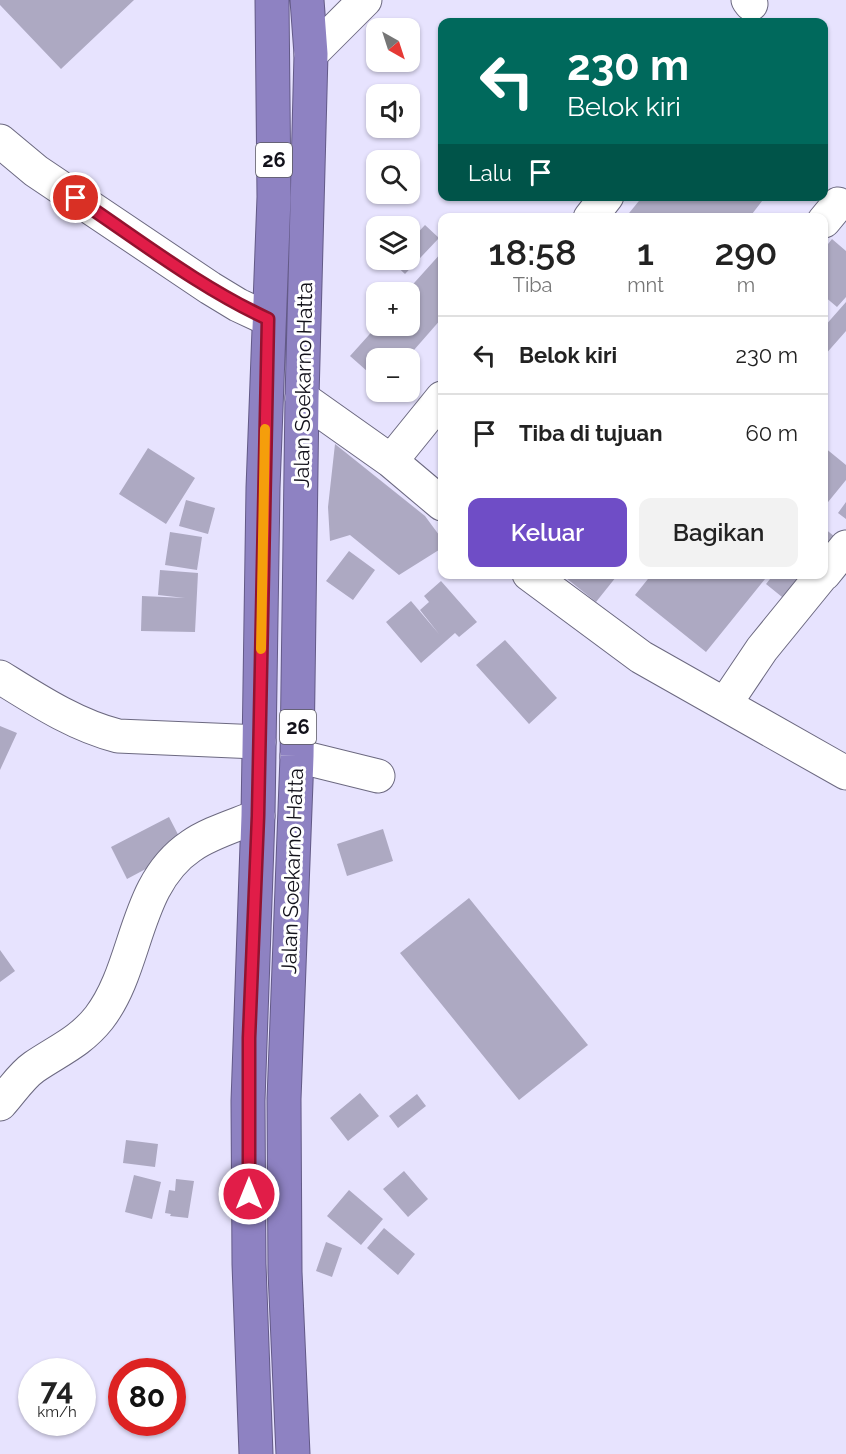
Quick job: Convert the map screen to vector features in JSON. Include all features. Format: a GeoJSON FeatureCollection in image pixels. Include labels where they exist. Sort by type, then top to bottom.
{"type":"FeatureCollection","features":[{"type":"Feature","properties":{"kind":"highway","name":"Jalan Soekarno Hatta"},"geometry":{"type":"LineString","coordinates":[[293,1454],[285,1272],[284,1099],[297,756],[302,398],[311,54],[307,3]]}},
{"type":"Feature","properties":{"kind":"highway"},"geometry":{"type":"LineString","coordinates":[[272,8],[307,3]]}},
{"type":"Feature","properties":{"kind":"highway","name":"Jalan Soekarno Hatta"},"geometry":{"type":"LineString","coordinates":[[256,1454],[249,1264],[248,1101],[260,741],[268,319],[274,197],[272,8]]}},
{"type":"Feature","properties":{"kind":"street"},"geometry":{"type":"LineString","coordinates":[[311,54],[365,0]]}},
{"type":"Feature","properties":{"kind":"street"},"geometry":{"type":"LineString","coordinates":[[0,141],[36,171],[210,288],[268,319]]}},
{"type":"Feature","properties":{"kind":"street"},"geometry":{"type":"LineString","coordinates":[[594,213],[603,201]]}},
{"type":"Feature","properties":{"kind":"street"},"geometry":{"type":"LineString","coordinates":[[302,398],[391,461],[438,501]]}},
{"type":"Feature","properties":{"kind":"street"},"geometry":{"type":"LineString","coordinates":[[391,461],[438,403]]}},
{"type":"Feature","properties":{"kind":"street"},"geometry":{"type":"LineString","coordinates":[[828,568],[846,547]]}},
{"type":"Feature","properties":{"kind":"street"},"geometry":{"type":"LineString","coordinates":[[540,579],[641,657],[846,773]]}},
{"type":"Feature","properties":{"kind":"street"},"geometry":{"type":"LineString","coordinates":[[725,704],[762,649],[819,579]]}},
{"type":"Feature","properties":{"kind":"street"},"geometry":{"type":"LineString","coordinates":[[0,677],[77,722],[97,731],[118,735],[260,741]]}},
{"type":"Feature","properties":{"kind":"street"},"geometry":{"type":"LineString","coordinates":[[297,756],[378,776]]}},
{"type":"Feature","properties":{"kind":"street"},"geometry":{"type":"LineString","coordinates":[[0,1104],[27,1072],[78,1040],[105,1010],[114,994],[152,891],[162,874],[192,845],[258,816]]}},
{"type":"Feature","properties":{"kind":"building"},"geometry":{"type":"Polygon","coordinates":[[[0,0],[134,0],[61,69],[0,5],[0,0]]]}},
{"type":"Feature","properties":{"kind":"building"},"geometry":{"type":"Polygon","coordinates":[[[639,201],[762,201],[753,213],[629,213],[639,201]]]}},
{"type":"Feature","properties":{"kind":"building"},"geometry":{"type":"Polygon","coordinates":[[[425,225],[438,239],[420,258],[420,230],[425,225]]]}},
{"type":"Feature","properties":{"kind":"building"},"geometry":{"type":"Polygon","coordinates":[[[832,239],[846,251],[846,297],[837,307],[828,299],[828,244],[832,239]]]}},
{"type":"Feature","properties":{"kind":"building"},"geometry":{"type":"Polygon","coordinates":[[[438,256],[438,323],[416,348],[366,348],[366,370],[350,356],[368,336],[420,336],[420,282],[415,282],[438,256]]]}},
{"type":"Feature","properties":{"kind":"building"},"geometry":{"type":"Polygon","coordinates":[[[846,302],[846,331],[828,351],[828,322],[846,302]]]}},
{"type":"Feature","properties":{"kind":"building"},"geometry":{"type":"Polygon","coordinates":[[[335,444],[425,516],[438,534],[438,551],[399,575],[350,535],[330,541],[328,507],[335,444]]]}},
{"type":"Feature","properties":{"kind":"building"},"geometry":{"type":"Polygon","coordinates":[[[148,448],[195,478],[166,524],[119,494],[148,448]]]}},
{"type":"Feature","properties":{"kind":"building"},"geometry":{"type":"Polygon","coordinates":[[[828,450],[846,465],[846,480],[828,502],[828,450]]]}},
{"type":"Feature","properties":{"kind":"building"},"geometry":{"type":"Polygon","coordinates":[[[186,500],[215,508],[208,534],[179,526],[186,500]]]}},
{"type":"Feature","properties":{"kind":"building"},"geometry":{"type":"Polygon","coordinates":[[[846,502],[846,519],[838,513],[846,502]]]}},
{"type":"Feature","properties":{"kind":"building"},"geometry":{"type":"Polygon","coordinates":[[[828,531],[840,541],[828,556],[828,531]]]}},
{"type":"Feature","properties":{"kind":"building"},"geometry":{"type":"Polygon","coordinates":[[[170,532],[202,537],[197,570],[165,565],[170,532]]]}},
{"type":"Feature","properties":{"kind":"building"},"geometry":{"type":"Polygon","coordinates":[[[349,551],[375,570],[353,600],[326,581],[349,551]]]}},
{"type":"Feature","properties":{"kind":"building"},"geometry":{"type":"Polygon","coordinates":[[[160,570],[198,573],[195,632],[141,631],[142,596],[185,598],[158,595],[160,570]]]}},
{"type":"Feature","properties":{"kind":"building"},"geometry":{"type":"Polygon","coordinates":[[[567,579],[614,579],[596,602],[567,579]]]}},
{"type":"Feature","properties":{"kind":"building"},"geometry":{"type":"Polygon","coordinates":[[[648,579],[765,579],[706,652],[635,595],[648,579]]]}},
{"type":"Feature","properties":{"kind":"building"},"geometry":{"type":"Polygon","coordinates":[[[770,579],[804,579],[787,601],[766,584],[770,579]]]}},
{"type":"Feature","properties":{"kind":"building"},"geometry":{"type":"Polygon","coordinates":[[[441,581],[477,622],[459,637],[455,633],[421,663],[386,622],[411,601],[439,634],[420,610],[429,602],[424,596],[441,581]]]}},
{"type":"Feature","properties":{"kind":"building"},"geometry":{"type":"Polygon","coordinates":[[[505,640],[557,698],[529,724],[476,665],[505,640]]]}},
{"type":"Feature","properties":{"kind":"building"},"geometry":{"type":"Polygon","coordinates":[[[0,726],[17,733],[0,770],[0,726]]]}},
{"type":"Feature","properties":{"kind":"building"},"geometry":{"type":"Polygon","coordinates":[[[169,817],[185,848],[127,879],[111,847],[169,817]]]}},
{"type":"Feature","properties":{"kind":"building"},"geometry":{"type":"Polygon","coordinates":[[[383,829],[393,861],[347,876],[337,844],[383,829]]]}},
{"type":"Feature","properties":{"kind":"building"},"geometry":{"type":"Polygon","coordinates":[[[469,898],[588,1045],[519,1100],[400,953],[469,898]]]}},
{"type":"Feature","properties":{"kind":"building"},"geometry":{"type":"Polygon","coordinates":[[[0,950],[15,971],[0,982],[0,950]]]}},
{"type":"Feature","properties":{"kind":"building"},"geometry":{"type":"Polygon","coordinates":[[[360,1093],[379,1116],[348,1141],[330,1118],[360,1093]]]}},
{"type":"Feature","properties":{"kind":"building"},"geometry":{"type":"Polygon","coordinates":[[[417,1094],[426,1106],[398,1128],[389,1116],[417,1094]]]}},
{"type":"Feature","properties":{"kind":"building"},"geometry":{"type":"Polygon","coordinates":[[[126,1140],[158,1144],[155,1167],[123,1163],[126,1140]]]}},
{"type":"Feature","properties":{"kind":"building"},"geometry":{"type":"Polygon","coordinates":[[[404,1171],[428,1199],[408,1217],[383,1189],[404,1171]]]}},
{"type":"Feature","properties":{"kind":"building"},"geometry":{"type":"Polygon","coordinates":[[[134,1175],[161,1182],[152,1219],[125,1212],[134,1175]]]}},
{"type":"Feature","properties":{"kind":"building"},"geometry":{"type":"Polygon","coordinates":[[[176,1179],[194,1181],[188,1218],[170,1216],[171,1214],[165,1213],[169,1190],[175,1191],[176,1179]]]}},
{"type":"Feature","properties":{"kind":"building"},"geometry":{"type":"Polygon","coordinates":[[[349,1190],[383,1219],[361,1245],[327,1216],[349,1190]]]}},
{"type":"Feature","properties":{"kind":"building"},"geometry":{"type":"Polygon","coordinates":[[[384,1228],[415,1254],[398,1275],[367,1248],[384,1228]]]}},
{"type":"Feature","properties":{"kind":"building"},"geometry":{"type":"Polygon","coordinates":[[[326,1242],[342,1248],[332,1277],[316,1271],[326,1242]]]}},
{"type":"Feature","properties":{"kind":"slow traffic"},"geometry":{"type":"LineString","coordinates":[[261,649],[265,429]]}},
{"type":"Feature","properties":{"kind":"route"},"geometry":{"type":"LineString","coordinates":[[76,198],[210,288],[268,319],[260,741],[249,1038],[249,1194]]}}]}
